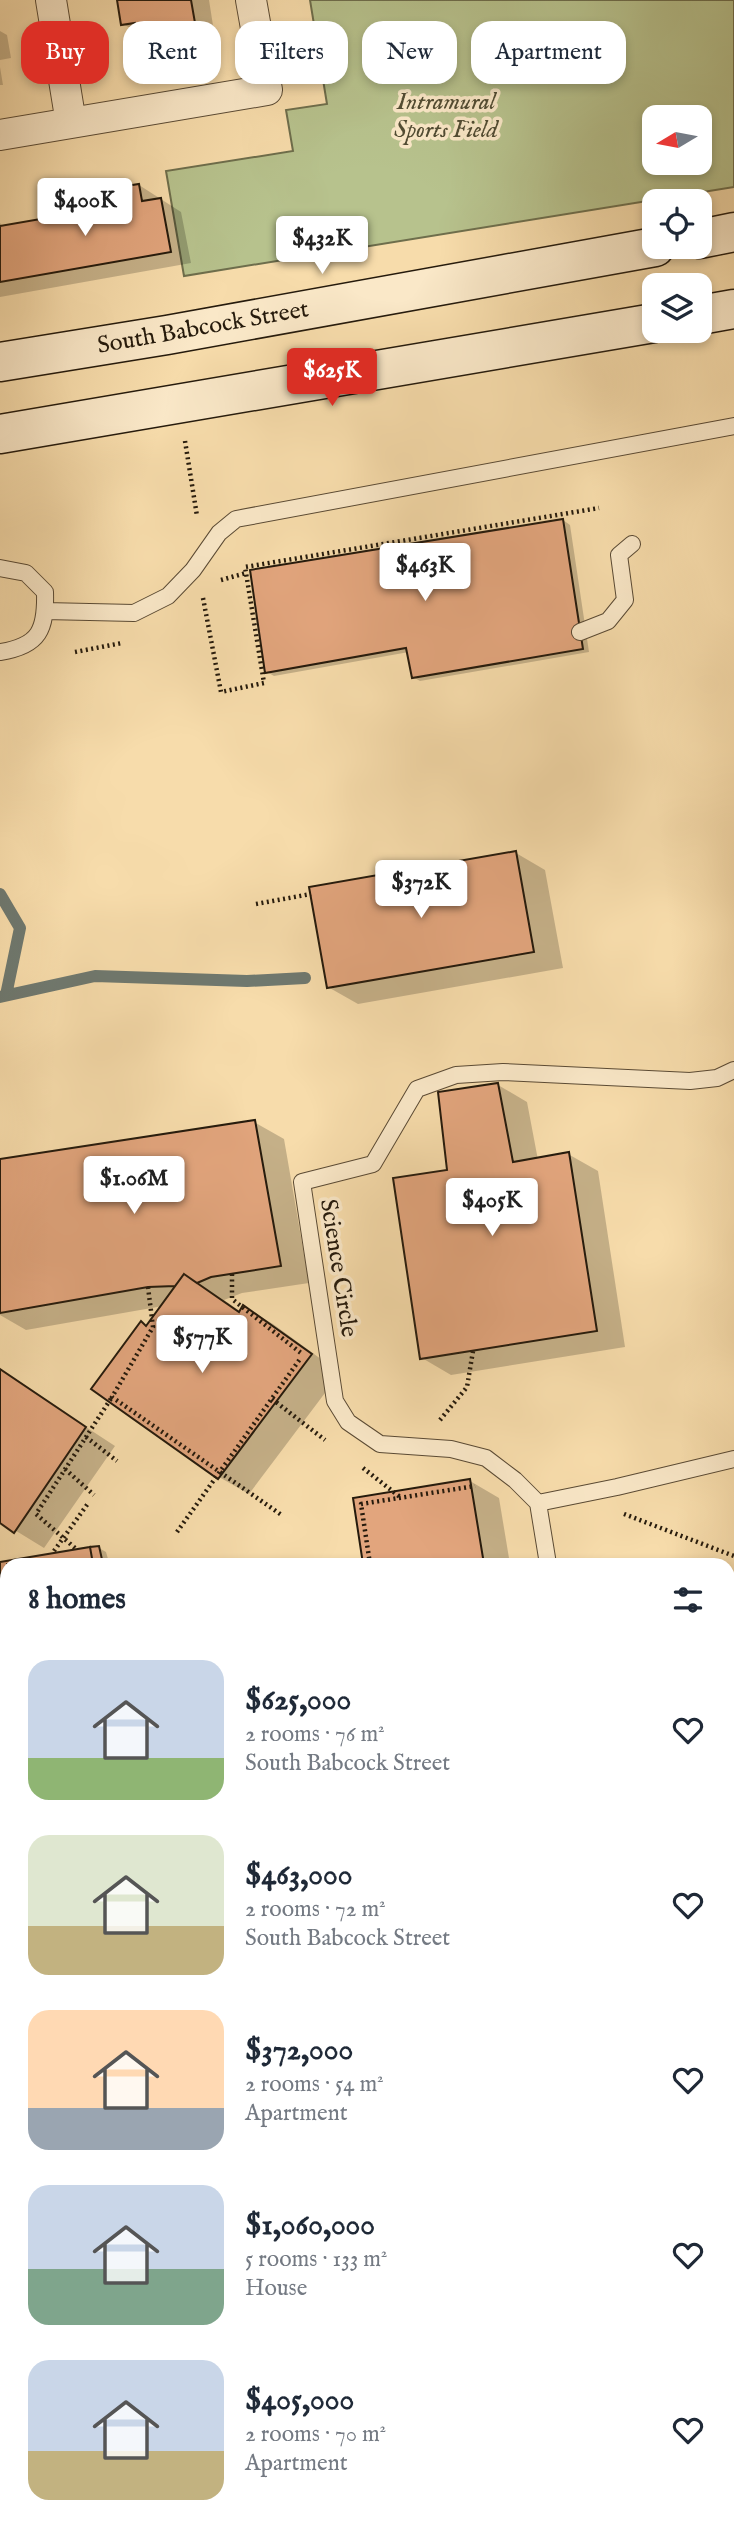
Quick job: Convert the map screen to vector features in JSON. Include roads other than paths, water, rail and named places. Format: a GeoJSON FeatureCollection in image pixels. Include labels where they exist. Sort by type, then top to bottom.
{"type":"FeatureCollection","features":[{"type":"Feature","properties":{"kind":"main road"},"geometry":{"type":"LineString","coordinates":[[712,237],[734,232]]}},
{"type":"Feature","properties":{"kind":"main road","name":"South Babcock Street"},"geometry":{"type":"LineString","coordinates":[[0,362],[167,335],[642,249]]}},
{"type":"Feature","properties":{"kind":"main road"},"geometry":{"type":"LineString","coordinates":[[712,313],[734,309]]}},
{"type":"Feature","properties":{"kind":"main road"},"geometry":{"type":"LineString","coordinates":[[0,434],[642,325]]}},
{"type":"Feature","properties":{"kind":"street"},"geometry":{"type":"LineString","coordinates":[[51,0],[71,123]]}},
{"type":"Feature","properties":{"kind":"street"},"geometry":{"type":"LineString","coordinates":[[0,135],[267,90],[251,0]]}},
{"type":"Feature","properties":{"kind":"lane"},"geometry":{"type":"LineString","coordinates":[[45,611],[134,613],[167,596],[193,570],[219,533],[236,519],[734,426]]}},
{"type":"Feature","properties":{"kind":"lane"},"geometry":{"type":"LineString","coordinates":[[580,632],[608,621],[625,600],[619,555],[632,544]]}},
{"type":"Feature","properties":{"kind":"lane"},"geometry":{"type":"LineString","coordinates":[[0,568],[26,573],[45,592],[46,619],[37,636],[21,649],[0,652]]}},
{"type":"Feature","properties":{"kind":"lane","name":"Science Circle"},"geometry":{"type":"LineString","coordinates":[[538,1503],[515,1480],[486,1458],[451,1449],[380,1444],[348,1422],[335,1401],[302,1182],[373,1164],[417,1089],[456,1075],[503,1072],[690,1081],[717,1078],[734,1070]]}},
{"type":"Feature","properties":{"kind":"lane"},"geometry":{"type":"LineString","coordinates":[[547,1558],[538,1503],[734,1459]]}},
{"type":"Feature","properties":{"kind":"waterway"},"geometry":{"type":"LineString","coordinates":[[0,894],[20,928],[6,995]]}},
{"type":"Feature","properties":{"kind":"waterway"},"geometry":{"type":"LineString","coordinates":[[0,997],[95,976],[247,981],[305,978]]}},
{"type":"Feature","properties":{"kind":"park label","name":"Intramural Sports Field"},"geometry":{"type":"Point","coordinates":[446,116]}}]}
